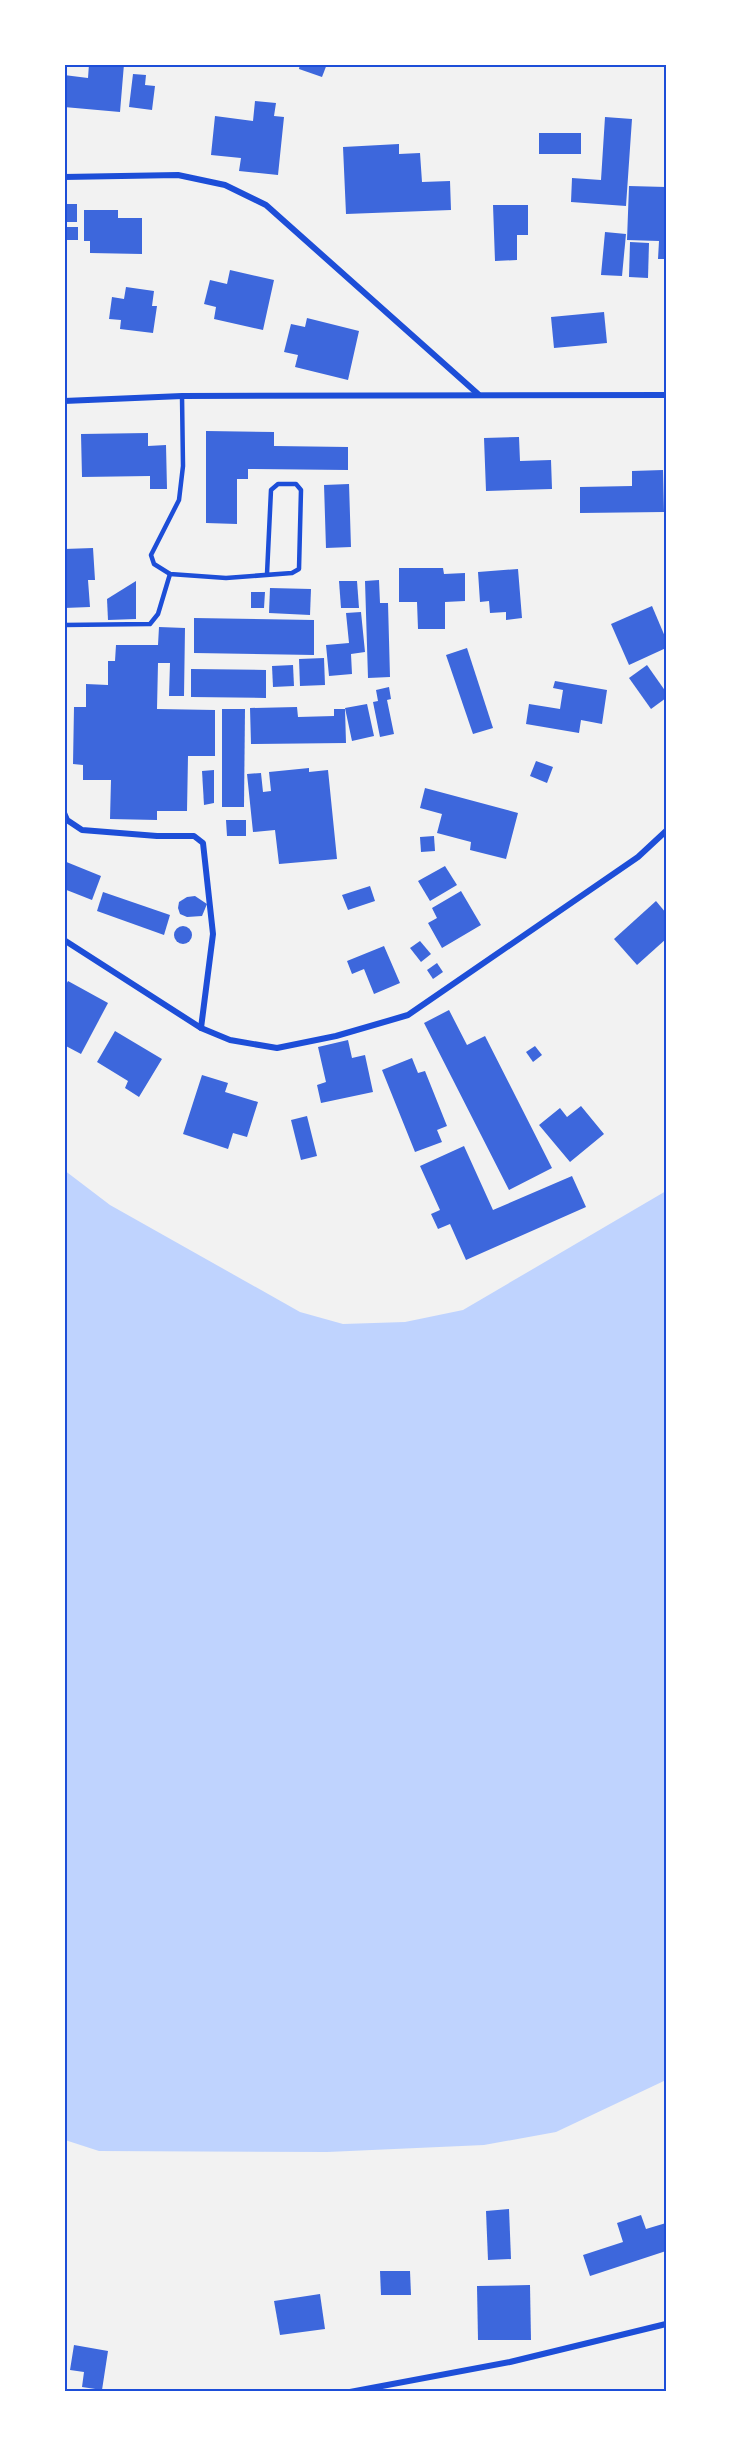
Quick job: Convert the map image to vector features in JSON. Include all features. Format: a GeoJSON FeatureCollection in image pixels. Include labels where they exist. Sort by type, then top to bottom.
{"type":"FeatureCollection","features":[{"type":"Feature","properties":{"kind":"street"},"geometry":{"type":"LineString","coordinates":[[64,177],[177,175],[225,185],[266,205],[478,395]]}},
{"type":"Feature","properties":{"kind":"street"},"geometry":{"type":"LineString","coordinates":[[64,401],[182,396],[666,395]]}},
{"type":"Feature","properties":{"kind":"street"},"geometry":{"type":"LineString","coordinates":[[64,813],[67,820],[82,830],[156,836],[194,836],[203,843],[213,934],[201,1028]]}},
{"type":"Feature","properties":{"kind":"street"},"geometry":{"type":"LineString","coordinates":[[64,940],[201,1028],[230,1040],[277,1048],[336,1036],[408,1015],[638,857],[666,831]]}},
{"type":"Feature","properties":{"kind":"street"},"geometry":{"type":"LineString","coordinates":[[350,2391],[510,2362],[666,2324]]}},
{"type":"Feature","properties":{"kind":"lane"},"geometry":{"type":"LineString","coordinates":[[182,396],[183,466],[179,500],[151,555],[154,564],[170,574],[226,578],[292,573],[299,569],[301,490],[296,484],[278,484],[271,490],[267,574]]}},
{"type":"Feature","properties":{"kind":"lane"},"geometry":{"type":"LineString","coordinates":[[64,625],[150,624],[158,614],[170,574]]}},
{"type":"Feature","properties":{"kind":"water"},"geometry":{"type":"Polygon","coordinates":[[[64,1170],[110,1205],[300,1312],[343,1324],[405,1322],[463,1310],[666,1191],[666,2080],[556,2132],[484,2145],[327,2152],[99,2151],[65,2140],[64,1170]]]}},
{"type":"Feature","properties":{"kind":"building"},"geometry":{"type":"Polygon","coordinates":[[[89,64],[124,64],[120,112],[64,107],[64,75],[88,78],[89,64]]]}},
{"type":"Feature","properties":{"kind":"building"},"geometry":{"type":"Polygon","coordinates":[[[300,64],[327,64],[322,77],[299,69],[300,64]]]}},
{"type":"Feature","properties":{"kind":"building"},"geometry":{"type":"Polygon","coordinates":[[[133,74],[146,75],[145,85],[155,86],[152,110],[129,107],[133,74]]]}},
{"type":"Feature","properties":{"kind":"building"},"geometry":{"type":"Polygon","coordinates":[[[255,101],[276,103],[274,116],[284,117],[278,175],[239,171],[241,158],[211,155],[215,116],[253,121],[255,101]]]}},
{"type":"Feature","properties":{"kind":"building"},"geometry":{"type":"Polygon","coordinates":[[[605,117],[632,119],[626,206],[571,202],[572,178],[601,180],[605,117]]]}},
{"type":"Feature","properties":{"kind":"building"},"geometry":{"type":"Polygon","coordinates":[[[539,133],[581,133],[581,154],[539,154],[539,133]]]}},
{"type":"Feature","properties":{"kind":"building"},"geometry":{"type":"Polygon","coordinates":[[[399,144],[399,154],[420,153],[422,182],[450,181],[451,210],[346,214],[343,147],[399,144]]]}},
{"type":"Feature","properties":{"kind":"building"},"geometry":{"type":"Polygon","coordinates":[[[629,186],[666,187],[666,259],[658,259],[659,241],[627,240],[629,186]]]}},
{"type":"Feature","properties":{"kind":"building"},"geometry":{"type":"Polygon","coordinates":[[[66,204],[77,204],[77,222],[66,222],[66,204]]]}},
{"type":"Feature","properties":{"kind":"building"},"geometry":{"type":"Polygon","coordinates":[[[493,205],[528,205],[528,235],[517,235],[517,260],[495,261],[493,205]]]}},
{"type":"Feature","properties":{"kind":"building"},"geometry":{"type":"Polygon","coordinates":[[[84,210],[118,210],[118,218],[142,218],[142,254],[90,253],[90,241],[84,241],[84,210]]]}},
{"type":"Feature","properties":{"kind":"building"},"geometry":{"type":"Polygon","coordinates":[[[66,227],[78,227],[78,240],[66,240],[66,227]]]}},
{"type":"Feature","properties":{"kind":"building"},"geometry":{"type":"Polygon","coordinates":[[[605,232],[626,234],[622,276],[601,275],[605,232]]]}},
{"type":"Feature","properties":{"kind":"building"},"geometry":{"type":"Polygon","coordinates":[[[630,242],[649,243],[648,278],[629,277],[630,242]]]}},
{"type":"Feature","properties":{"kind":"building"},"geometry":{"type":"Polygon","coordinates":[[[230,270],[274,280],[263,330],[214,319],[216,307],[204,304],[210,280],[227,284],[230,270]]]}},
{"type":"Feature","properties":{"kind":"building"},"geometry":{"type":"Polygon","coordinates":[[[126,287],[154,291],[152,306],[157,306],[153,333],[120,329],[121,320],[109,319],[112,297],[124,299],[126,287]]]}},
{"type":"Feature","properties":{"kind":"building"},"geometry":{"type":"Polygon","coordinates":[[[604,312],[607,343],[554,348],[551,317],[604,312]]]}},
{"type":"Feature","properties":{"kind":"building"},"geometry":{"type":"Polygon","coordinates":[[[307,318],[359,331],[348,380],[295,367],[298,355],[284,352],[291,324],[305,327],[307,318]]]}},
{"type":"Feature","properties":{"kind":"building"},"geometry":{"type":"Polygon","coordinates":[[[206,431],[274,432],[274,446],[348,447],[348,470],[248,469],[248,479],[237,479],[237,524],[206,523],[206,431]]]}},
{"type":"Feature","properties":{"kind":"building"},"geometry":{"type":"Polygon","coordinates":[[[148,433],[148,446],[166,445],[167,489],[150,489],[150,476],[82,477],[81,434],[148,433]]]}},
{"type":"Feature","properties":{"kind":"building"},"geometry":{"type":"Polygon","coordinates":[[[519,437],[520,461],[551,460],[552,489],[486,491],[484,438],[519,437]]]}},
{"type":"Feature","properties":{"kind":"building"},"geometry":{"type":"Polygon","coordinates":[[[663,470],[664,512],[580,513],[580,487],[632,486],[632,471],[663,470]]]}},
{"type":"Feature","properties":{"kind":"building"},"geometry":{"type":"Polygon","coordinates":[[[349,484],[351,547],[326,548],[324,485],[349,484]]]}},
{"type":"Feature","properties":{"kind":"building"},"geometry":{"type":"Polygon","coordinates":[[[93,548],[95,580],[88,580],[90,607],[64,608],[64,549],[93,548]]]}},
{"type":"Feature","properties":{"kind":"building"},"geometry":{"type":"Polygon","coordinates":[[[399,568],[443,568],[444,574],[465,573],[465,601],[445,602],[445,629],[418,629],[417,602],[399,602],[399,568]]]}},
{"type":"Feature","properties":{"kind":"building"},"geometry":{"type":"Polygon","coordinates":[[[518,569],[522,618],[506,620],[506,612],[490,613],[489,601],[480,602],[478,572],[518,569]]]}},
{"type":"Feature","properties":{"kind":"building"},"geometry":{"type":"Polygon","coordinates":[[[379,580],[380,603],[388,603],[390,677],[368,678],[365,581],[379,580]]]}},
{"type":"Feature","properties":{"kind":"building"},"geometry":{"type":"Polygon","coordinates":[[[136,581],[136,619],[108,620],[107,599],[136,581]]]}},
{"type":"Feature","properties":{"kind":"building"},"geometry":{"type":"Polygon","coordinates":[[[339,581],[357,581],[359,608],[341,608],[339,581]]]}},
{"type":"Feature","properties":{"kind":"building"},"geometry":{"type":"Polygon","coordinates":[[[270,588],[311,589],[310,615],[269,613],[270,588]]]}},
{"type":"Feature","properties":{"kind":"building"},"geometry":{"type":"Polygon","coordinates":[[[251,592],[265,592],[264,608],[251,608],[251,592]]]}},
{"type":"Feature","properties":{"kind":"building"},"geometry":{"type":"Polygon","coordinates":[[[652,606],[666,639],[666,648],[629,665],[611,624],[652,606]]]}},
{"type":"Feature","properties":{"kind":"building"},"geometry":{"type":"Polygon","coordinates":[[[361,612],[365,652],[351,654],[352,674],[329,676],[326,645],[349,643],[346,613],[361,612]]]}},
{"type":"Feature","properties":{"kind":"building"},"geometry":{"type":"Polygon","coordinates":[[[194,618],[314,620],[314,655],[194,653],[194,618]]]}},
{"type":"Feature","properties":{"kind":"building"},"geometry":{"type":"Polygon","coordinates":[[[159,627],[185,628],[184,696],[169,696],[170,663],[158,663],[157,709],[215,710],[215,756],[188,756],[187,811],[157,811],[157,820],[110,819],[111,780],[83,780],[83,765],[73,764],[74,707],[86,707],[86,684],[108,685],[108,661],[115,661],[116,645],[158,645],[159,627]]]}},
{"type":"Feature","properties":{"kind":"building"},"geometry":{"type":"Polygon","coordinates":[[[467,648],[493,728],[473,734],[446,655],[467,648]]]}},
{"type":"Feature","properties":{"kind":"building"},"geometry":{"type":"Polygon","coordinates":[[[324,658],[325,685],[300,686],[299,659],[324,658]]]}},
{"type":"Feature","properties":{"kind":"building"},"geometry":{"type":"Polygon","coordinates":[[[293,665],[294,686],[273,687],[272,666],[293,665]]]}},
{"type":"Feature","properties":{"kind":"building"},"geometry":{"type":"Polygon","coordinates":[[[647,665],[666,692],[666,698],[651,709],[629,678],[647,665]]]}},
{"type":"Feature","properties":{"kind":"building"},"geometry":{"type":"Polygon","coordinates":[[[191,669],[266,670],[266,698],[191,697],[191,669]]]}},
{"type":"Feature","properties":{"kind":"building"},"geometry":{"type":"Polygon","coordinates":[[[555,681],[607,690],[602,724],[581,720],[579,733],[526,724],[529,704],[560,709],[563,690],[553,688],[555,681]]]}},
{"type":"Feature","properties":{"kind":"building"},"geometry":{"type":"Polygon","coordinates":[[[389,687],[391,699],[387,700],[394,734],[380,737],[373,702],[378,701],[376,690],[389,687]]]}},
{"type":"Feature","properties":{"kind":"building"},"geometry":{"type":"Polygon","coordinates":[[[367,704],[374,736],[352,741],[345,708],[367,704]]]}},
{"type":"Feature","properties":{"kind":"building"},"geometry":{"type":"Polygon","coordinates":[[[297,707],[298,717],[334,716],[334,709],[345,709],[346,743],[251,744],[250,708],[297,707]]]}},
{"type":"Feature","properties":{"kind":"building"},"geometry":{"type":"Polygon","coordinates":[[[222,709],[245,709],[244,807],[222,807],[222,709]]]}},
{"type":"Feature","properties":{"kind":"building"},"geometry":{"type":"Polygon","coordinates":[[[536,761],[553,767],[547,783],[530,776],[536,761]]]}},
{"type":"Feature","properties":{"kind":"building"},"geometry":{"type":"Polygon","coordinates":[[[309,768],[309,772],[328,770],[337,859],[279,864],[275,830],[253,832],[247,774],[261,773],[263,792],[271,791],[269,772],[309,768]]]}},
{"type":"Feature","properties":{"kind":"building"},"geometry":{"type":"Polygon","coordinates":[[[214,770],[214,803],[204,805],[202,771],[214,770]]]}},
{"type":"Feature","properties":{"kind":"building"},"geometry":{"type":"Polygon","coordinates":[[[425,788],[518,813],[506,859],[470,850],[471,842],[437,833],[442,814],[420,808],[425,788]]]}},
{"type":"Feature","properties":{"kind":"building"},"geometry":{"type":"Polygon","coordinates":[[[226,820],[246,820],[246,836],[227,836],[226,820]]]}},
{"type":"Feature","properties":{"kind":"building"},"geometry":{"type":"Polygon","coordinates":[[[434,836],[435,851],[421,852],[420,837],[434,836]]]}},
{"type":"Feature","properties":{"kind":"building"},"geometry":{"type":"Polygon","coordinates":[[[64,861],[101,876],[92,900],[64,889],[64,861]]]}},
{"type":"Feature","properties":{"kind":"building"},"geometry":{"type":"Polygon","coordinates":[[[445,866],[457,885],[430,901],[418,881],[445,866]]]}},
{"type":"Feature","properties":{"kind":"building"},"geometry":{"type":"Polygon","coordinates":[[[370,886],[375,901],[348,910],[342,895],[370,886]]]}},
{"type":"Feature","properties":{"kind":"building"},"geometry":{"type":"Polygon","coordinates":[[[461,891],[481,925],[442,948],[428,923],[437,918],[432,908],[461,891]]]}},
{"type":"Feature","properties":{"kind":"building"},"geometry":{"type":"Polygon","coordinates":[[[103,892],[170,915],[164,935],[97,911],[103,892]]]}},
{"type":"Feature","properties":{"kind":"building"},"geometry":{"type":"Polygon","coordinates":[[[195,896],[207,904],[202,916],[187,917],[180,914],[179,902],[187,897],[195,896]]]}},
{"type":"Feature","properties":{"kind":"building"},"geometry":{"type":"Polygon","coordinates":[[[656,901],[666,913],[666,939],[637,965],[614,939],[656,901]]]}},
{"type":"Feature","properties":{"kind":"building"},"geometry":{"type":"Polygon","coordinates":[[[183,926],[189,929],[192,935],[189,941],[183,944],[177,941],[174,935],[177,929],[183,926]]]}},
{"type":"Feature","properties":{"kind":"building"},"geometry":{"type":"Polygon","coordinates":[[[420,941],[431,954],[421,962],[410,948],[420,941]]]}},
{"type":"Feature","properties":{"kind":"building"},"geometry":{"type":"Polygon","coordinates":[[[384,946],[400,983],[374,994],[364,969],[352,974],[347,961],[384,946]]]}},
{"type":"Feature","properties":{"kind":"building"},"geometry":{"type":"Polygon","coordinates":[[[437,963],[443,972],[433,979],[427,970],[437,963]]]}},
{"type":"Feature","properties":{"kind":"building"},"geometry":{"type":"Polygon","coordinates":[[[68,981],[108,1003],[81,1054],[64,1045],[64,988],[68,981]]]}},
{"type":"Feature","properties":{"kind":"building"},"geometry":{"type":"Polygon","coordinates":[[[449,1010],[467,1045],[485,1036],[552,1168],[509,1190],[424,1023],[449,1010]]]}},
{"type":"Feature","properties":{"kind":"building"},"geometry":{"type":"Polygon","coordinates":[[[115,1031],[162,1059],[139,1097],[125,1088],[128,1081],[97,1062],[115,1031]]]}},
{"type":"Feature","properties":{"kind":"building"},"geometry":{"type":"Polygon","coordinates":[[[348,1040],[352,1058],[365,1055],[373,1092],[321,1103],[317,1085],[326,1082],[318,1047],[348,1040]]]}},
{"type":"Feature","properties":{"kind":"building"},"geometry":{"type":"Polygon","coordinates":[[[535,1046],[542,1055],[533,1062],[526,1052],[535,1046]]]}},
{"type":"Feature","properties":{"kind":"building"},"geometry":{"type":"Polygon","coordinates":[[[412,1058],[418,1073],[425,1071],[447,1126],[437,1130],[442,1142],[415,1152],[382,1070],[412,1058]]]}},
{"type":"Feature","properties":{"kind":"building"},"geometry":{"type":"Polygon","coordinates":[[[202,1075],[228,1083],[225,1092],[258,1102],[247,1137],[233,1133],[228,1149],[183,1134],[202,1075]]]}},
{"type":"Feature","properties":{"kind":"building"},"geometry":{"type":"Polygon","coordinates":[[[581,1106],[604,1134],[570,1162],[539,1125],[560,1108],[567,1117],[581,1106]]]}},
{"type":"Feature","properties":{"kind":"building"},"geometry":{"type":"Polygon","coordinates":[[[307,1116],[317,1156],[301,1160],[291,1120],[307,1116]]]}},
{"type":"Feature","properties":{"kind":"building"},"geometry":{"type":"Polygon","coordinates":[[[464,1146],[493,1210],[572,1176],[586,1207],[466,1260],[450,1224],[438,1229],[431,1214],[440,1210],[420,1166],[464,1146]]]}},
{"type":"Feature","properties":{"kind":"building"},"geometry":{"type":"Polygon","coordinates":[[[509,2209],[511,2259],[488,2260],[486,2211],[509,2209]]]}},
{"type":"Feature","properties":{"kind":"building"},"geometry":{"type":"Polygon","coordinates":[[[641,2215],[646,2229],[666,2223],[666,2251],[590,2276],[583,2255],[623,2242],[617,2223],[641,2215]]]}},
{"type":"Feature","properties":{"kind":"building"},"geometry":{"type":"Polygon","coordinates":[[[380,2271],[410,2271],[411,2295],[381,2295],[380,2271]]]}},
{"type":"Feature","properties":{"kind":"building"},"geometry":{"type":"Polygon","coordinates":[[[530,2285],[531,2340],[478,2340],[477,2286],[530,2285]]]}},
{"type":"Feature","properties":{"kind":"building"},"geometry":{"type":"Polygon","coordinates":[[[320,2294],[325,2329],[280,2335],[274,2301],[320,2294]]]}},
{"type":"Feature","properties":{"kind":"building"},"geometry":{"type":"Polygon","coordinates":[[[74,2345],[108,2351],[102,2390],[82,2387],[84,2372],[70,2370],[74,2345]]]}}]}
